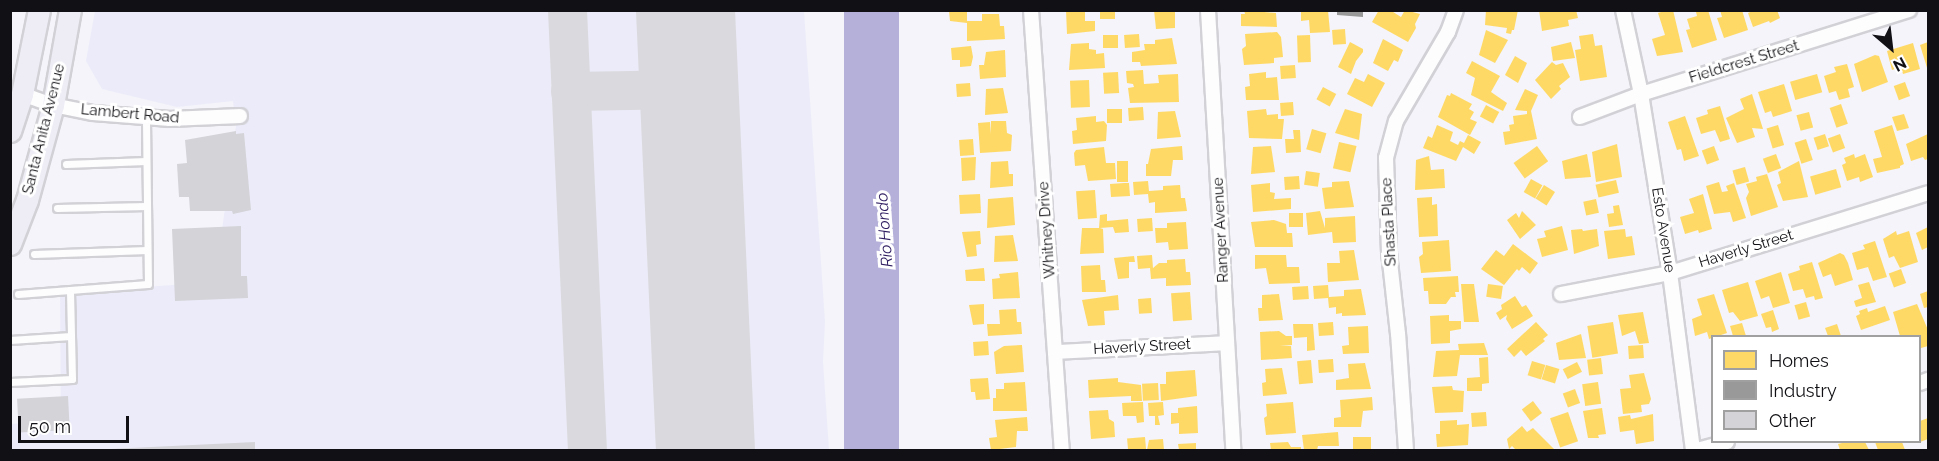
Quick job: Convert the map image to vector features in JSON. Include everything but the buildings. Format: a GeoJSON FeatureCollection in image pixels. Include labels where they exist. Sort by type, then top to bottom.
{"type":"FeatureCollection","features":[{"type":"Feature","properties":{"kind":"main road","name":"Santa Anita Avenue"},"geometry":{"type":"LineString","coordinates":[[10,131],[22,93],[39,10]]}},
{"type":"Feature","properties":{"kind":"main road","name":"Santa Anita Avenue"},"geometry":{"type":"LineString","coordinates":[[10,244],[27,200],[53,105],[70,10]]}},
{"type":"Feature","properties":{"kind":"street","name":"Whitney Drive"},"geometry":{"type":"LineString","coordinates":[[1031,10],[1062,450]]}},
{"type":"Feature","properties":{"kind":"street","name":"Ranger Avenue"},"geometry":{"type":"LineString","coordinates":[[1208,10],[1233,450]]}},
{"type":"Feature","properties":{"kind":"street","name":"Shasta Place"},"geometry":{"type":"LineString","coordinates":[[1406,450],[1398,334],[1389,253],[1386,158],[1396,121],[1448,33],[1456,10]]}},
{"type":"Feature","properties":{"kind":"street","name":"Esto Avenue"},"geometry":{"type":"LineString","coordinates":[[1623,10],[1641,94],[1670,273],[1695,450]]}},
{"type":"Feature","properties":{"kind":"street","name":"Fieldcrest Street"},"geometry":{"type":"LineString","coordinates":[[1580,117],[1641,94],[1909,10]]}},
{"type":"Feature","properties":{"kind":"street","name":"Lambert Road"},"geometry":{"type":"LineString","coordinates":[[22,93],[53,105],[93,113],[170,119],[240,116]]}},
{"type":"Feature","properties":{"kind":"street","name":"Haverly Street"},"geometry":{"type":"LineString","coordinates":[[1562,294],[1670,273],[1929,193]]}},
{"type":"Feature","properties":{"kind":"street","name":"Haverly Street"},"geometry":{"type":"LineString","coordinates":[[1056,351],[1227,343]]}},
{"type":"Feature","properties":{"kind":"street"},"geometry":{"type":"LineString","coordinates":[[1695,450],[1720,443]]}},
{"type":"Feature","properties":{"kind":"lane"},"geometry":{"type":"LineString","coordinates":[[18,294],[148,284],[146,117]]}},
{"type":"Feature","properties":{"kind":"lane"},"geometry":{"type":"LineString","coordinates":[[66,164],[146,160]]}},
{"type":"Feature","properties":{"kind":"lane"},"geometry":{"type":"LineString","coordinates":[[57,208],[147,206]]}},
{"type":"Feature","properties":{"kind":"lane"},"geometry":{"type":"LineString","coordinates":[[34,254],[147,250]]}},
{"type":"Feature","properties":{"kind":"lane"},"geometry":{"type":"LineString","coordinates":[[10,382],[72,379],[70,290]]}},
{"type":"Feature","properties":{"kind":"lane"},"geometry":{"type":"LineString","coordinates":[[10,340],[71,336]]}},
{"type":"Feature","properties":{"kind":"shaded area"},"geometry":{"type":"Polygon","coordinates":[[[95,11],[804,11],[825,322],[823,362],[829,450],[11,450],[11,424],[61,420],[60,293],[215,282],[236,126],[233,101],[177,107],[102,89],[86,61],[95,11]]]}},
{"type":"Feature","properties":{"kind":"water","name":"Rio Hondo"},"geometry":{"type":"Polygon","coordinates":[[[844,11],[899,11],[899,450],[844,450],[844,11]]]}},
{"type":"Feature","properties":{"kind":"taxiway"},"geometry":{"type":"LineString","coordinates":[[567,10],[587,450]]}},
{"type":"Feature","properties":{"kind":"taxiway"},"geometry":{"type":"LineString","coordinates":[[570,91],[689,89]]}},
{"type":"Feature","properties":{"kind":"runway"},"geometry":{"type":"LineString","coordinates":[[685,10],[705,450]]}}]}
